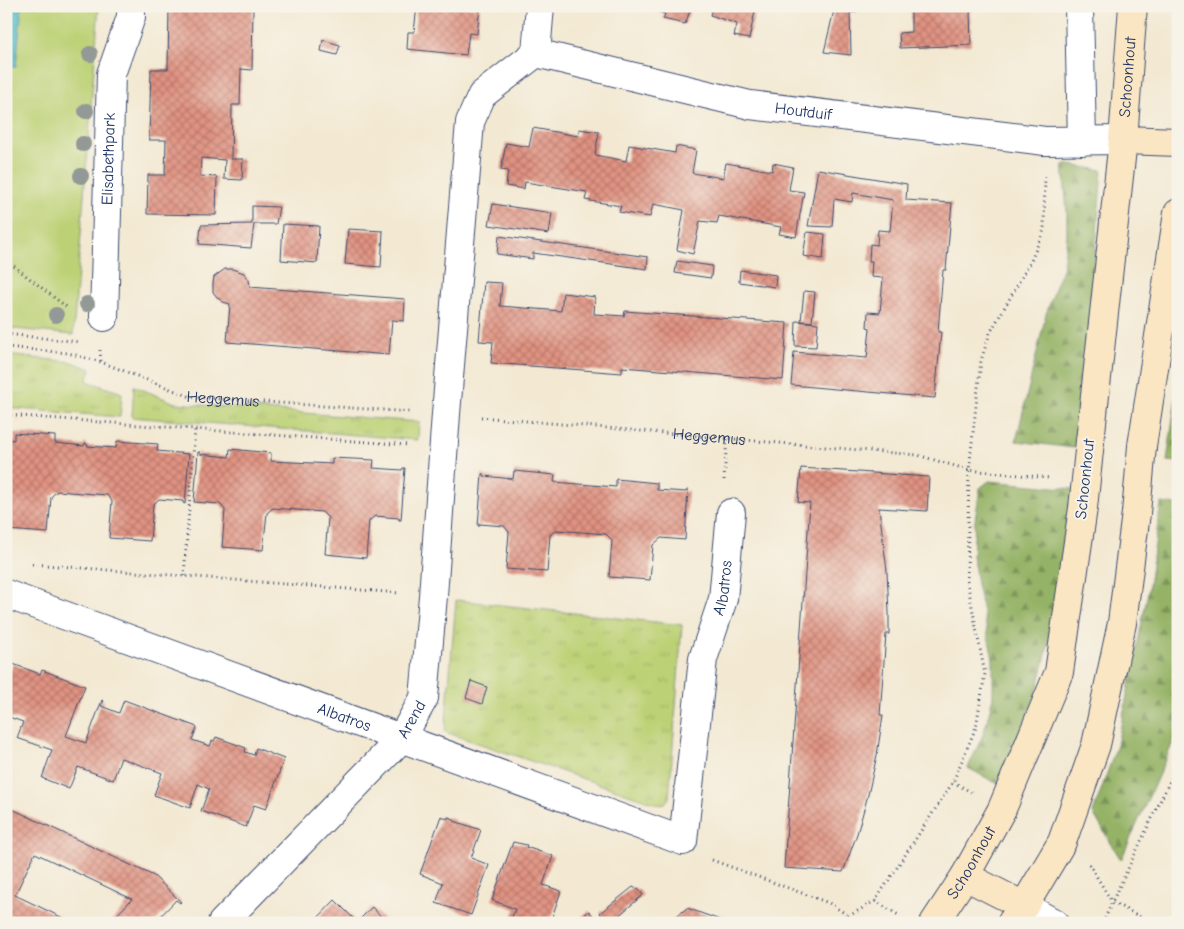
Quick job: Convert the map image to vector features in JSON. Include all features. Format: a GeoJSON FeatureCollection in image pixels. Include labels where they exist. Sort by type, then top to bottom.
{"type":"FeatureCollection","features":[{"type":"Feature","properties":{"kind":"main road","name":"Schoonhout"},"geometry":{"type":"LineString","coordinates":[[934,923],[965,876],[1002,809],[1059,672],[1083,508],[1123,140],[1134,6]]}},
{"type":"Feature","properties":{"kind":"main road"},"geometry":{"type":"LineString","coordinates":[[1123,140],[1178,142]]}},
{"type":"Feature","properties":{"kind":"main road"},"geometry":{"type":"LineString","coordinates":[[965,876],[1017,914],[1062,842],[1096,745],[1122,623],[1136,513],[1142,446],[1178,214]]}},
{"type":"Feature","properties":{"kind":"street","name":"Elisabethpark"},"geometry":{"type":"LineString","coordinates":[[104,317],[111,74],[131,17],[131,6]]}},
{"type":"Feature","properties":{"kind":"street"},"geometry":{"type":"LineString","coordinates":[[446,414],[470,122],[482,95],[536,53],[540,6]]}},
{"type":"Feature","properties":{"kind":"street"},"geometry":{"type":"LineString","coordinates":[[1079,6],[1082,141]]}},
{"type":"Feature","properties":{"kind":"street","name":"Houtduif"},"geometry":{"type":"LineString","coordinates":[[536,53],[750,105],[1045,141],[1123,140]]}},
{"type":"Feature","properties":{"kind":"street","name":"Arend"},"geometry":{"type":"LineString","coordinates":[[222,923],[401,739],[424,698],[446,414]]}},
{"type":"Feature","properties":{"kind":"street","name":"Albatros"},"geometry":{"type":"LineString","coordinates":[[6,594],[682,841],[703,659],[723,599],[731,513]]}},
{"type":"Feature","properties":{"kind":"street"},"geometry":{"type":"LineString","coordinates":[[1017,914],[1054,923]]}},
{"type":"Feature","properties":{"kind":"path"},"geometry":{"type":"LineString","coordinates":[[841,923],[849,916],[875,901],[953,782],[976,727],[985,674],[967,581],[969,470],[981,360],[990,333],[1031,261],[1044,230],[1045,141]]}},
{"type":"Feature","properties":{"kind":"path"},"geometry":{"type":"LineString","coordinates":[[6,260],[75,313],[104,317]]}},
{"type":"Feature","properties":{"kind":"path"},"geometry":{"type":"LineString","coordinates":[[6,334],[82,342]]}},
{"type":"Feature","properties":{"kind":"path","name":"Heggemus"},"geometry":{"type":"LineString","coordinates":[[6,347],[68,353],[101,362],[191,397],[446,414],[918,455],[969,470]]}},
{"type":"Feature","properties":{"kind":"path","name":"Heggemus"},"geometry":{"type":"LineString","coordinates":[[6,415],[444,448]]}},
{"type":"Feature","properties":{"kind":"path"},"geometry":{"type":"LineString","coordinates":[[184,576],[195,429]]}},
{"type":"Feature","properties":{"kind":"path","name":"Schoonhout"},"geometry":{"type":"LineString","coordinates":[[969,470],[1057,479]]}},
{"type":"Feature","properties":{"kind":"path"},"geometry":{"type":"LineString","coordinates":[[26,564],[433,596]]}},
{"type":"Feature","properties":{"kind":"path"},"geometry":{"type":"LineString","coordinates":[[1103,923],[1178,764]]}},
{"type":"Feature","properties":{"kind":"path"},"geometry":{"type":"LineString","coordinates":[[682,841],[707,859],[829,903],[849,916]]}},
{"type":"Feature","properties":{"kind":"path"},"geometry":{"type":"LineString","coordinates":[[875,901],[903,918]]}},
{"type":"Feature","properties":{"kind":"path"},"geometry":{"type":"LineString","coordinates":[[1112,902],[1152,923]]}},
{"type":"Feature","properties":{"kind":"green space"},"geometry":{"type":"Polygon","coordinates":[[[6,6],[99,6],[73,335],[6,328],[6,6]]]}},
{"type":"Feature","properties":{"kind":"green space"},"geometry":{"type":"Polygon","coordinates":[[[1063,164],[1102,170],[1086,365],[1074,448],[1016,441],[1046,314],[1063,266],[1067,236],[1067,212],[1063,164]]]}},
{"type":"Feature","properties":{"kind":"green space"},"geometry":{"type":"Polygon","coordinates":[[[6,355],[72,362],[91,369],[87,381],[122,393],[120,417],[6,408],[6,355]]]}},
{"type":"Feature","properties":{"kind":"green space"},"geometry":{"type":"Polygon","coordinates":[[[1178,384],[1178,462],[1167,461],[1178,384]]]}},
{"type":"Feature","properties":{"kind":"green space"},"geometry":{"type":"Polygon","coordinates":[[[134,386],[175,403],[419,422],[418,440],[132,417],[134,386]]]}},
{"type":"Feature","properties":{"kind":"green space"},"geometry":{"type":"Polygon","coordinates":[[[989,481],[1075,489],[1063,584],[1036,695],[998,784],[968,768],[984,732],[993,697],[993,659],[973,556],[975,521],[980,488],[989,481]]]}},
{"type":"Feature","properties":{"kind":"green space"},"geometry":{"type":"Polygon","coordinates":[[[1161,503],[1178,505],[1178,731],[1121,860],[1093,813],[1117,745],[1148,592],[1161,503]]]}},
{"type":"Feature","properties":{"kind":"green space"},"geometry":{"type":"Polygon","coordinates":[[[456,600],[682,625],[669,798],[665,803],[661,805],[445,732],[456,600]]]}},
{"type":"Feature","properties":{"kind":"water"},"geometry":{"type":"Polygon","coordinates":[[[6,6],[22,6],[16,66],[6,70],[6,6]]]}},
{"type":"Feature","properties":{"kind":"building"},"geometry":{"type":"Polygon","coordinates":[[[169,6],[253,6],[252,70],[241,69],[240,105],[232,105],[231,159],[243,159],[242,180],[224,179],[225,160],[201,158],[200,176],[217,177],[216,215],[147,214],[148,175],[165,175],[166,140],[149,140],[151,69],[168,69],[169,6]]]}},
{"type":"Feature","properties":{"kind":"building"},"geometry":{"type":"Polygon","coordinates":[[[417,6],[480,7],[477,34],[469,33],[466,55],[407,49],[408,32],[414,32],[417,6]]]}},
{"type":"Feature","properties":{"kind":"building"},"geometry":{"type":"Polygon","coordinates":[[[644,6],[692,6],[685,24],[663,19],[665,14],[644,6]]]}},
{"type":"Feature","properties":{"kind":"building"},"geometry":{"type":"Polygon","coordinates":[[[713,6],[742,6],[755,11],[749,39],[734,36],[737,24],[710,15],[713,6]]]}},
{"type":"Feature","properties":{"kind":"building"},"geometry":{"type":"Polygon","coordinates":[[[835,6],[857,6],[857,12],[850,12],[851,55],[824,52],[835,6]]]}},
{"type":"Feature","properties":{"kind":"building"},"geometry":{"type":"Polygon","coordinates":[[[914,6],[973,6],[974,10],[970,10],[971,45],[900,48],[899,33],[911,32],[911,11],[914,11],[914,6]]]}},
{"type":"Feature","properties":{"kind":"building"},"geometry":{"type":"Polygon","coordinates":[[[323,40],[340,45],[337,55],[321,51],[323,40]]]}},
{"type":"Feature","properties":{"kind":"building"},"geometry":{"type":"Polygon","coordinates":[[[533,128],[578,136],[579,129],[599,132],[595,155],[626,161],[629,145],[675,153],[676,146],[696,150],[692,173],[723,178],[726,163],[772,171],[773,163],[793,167],[789,190],[804,192],[796,237],[779,234],[781,227],[719,216],[717,223],[700,221],[693,254],[677,250],[684,210],[653,204],[650,217],[619,212],[621,206],[585,200],[587,192],[525,182],[524,189],[506,186],[508,171],[501,170],[506,143],[529,147],[533,128]]]}},
{"type":"Feature","properties":{"kind":"building"},"geometry":{"type":"Polygon","coordinates":[[[818,169],[907,184],[906,200],[952,203],[946,270],[943,270],[938,332],[941,332],[935,398],[791,385],[794,352],[867,358],[870,328],[867,327],[868,312],[880,313],[883,278],[871,277],[872,261],[869,261],[870,244],[877,245],[878,230],[890,231],[893,200],[853,193],[852,202],[834,199],[832,227],[808,226],[818,169]]]}},
{"type":"Feature","properties":{"kind":"building"},"geometry":{"type":"Polygon","coordinates":[[[493,204],[552,213],[549,234],[489,225],[493,204]]]}},
{"type":"Feature","properties":{"kind":"building"},"geometry":{"type":"Polygon","coordinates":[[[252,206],[279,207],[276,224],[254,224],[251,248],[199,244],[201,225],[252,224],[252,206]]]}},
{"type":"Feature","properties":{"kind":"building"},"geometry":{"type":"Polygon","coordinates":[[[283,224],[319,226],[317,263],[281,260],[283,224]]]}},
{"type":"Feature","properties":{"kind":"building"},"geometry":{"type":"Polygon","coordinates":[[[348,229],[383,231],[381,267],[345,264],[348,229]]]}},
{"type":"Feature","properties":{"kind":"building"},"geometry":{"type":"Polygon","coordinates":[[[807,232],[825,234],[823,259],[803,256],[807,232]]]}},
{"type":"Feature","properties":{"kind":"building"},"geometry":{"type":"Polygon","coordinates":[[[499,236],[648,257],[647,269],[533,253],[533,259],[497,254],[499,236]]]}},
{"type":"Feature","properties":{"kind":"building"},"geometry":{"type":"Polygon","coordinates":[[[677,261],[712,266],[711,278],[675,273],[677,261]]]}},
{"type":"Feature","properties":{"kind":"building"},"geometry":{"type":"Polygon","coordinates":[[[225,269],[244,273],[249,280],[250,287],[405,299],[404,321],[392,320],[389,355],[227,342],[230,304],[223,302],[213,292],[214,277],[225,269]]]}},
{"type":"Feature","properties":{"kind":"building"},"geometry":{"type":"Polygon","coordinates":[[[740,270],[776,275],[775,287],[739,282],[740,270]]]}},
{"type":"Feature","properties":{"kind":"building"},"geometry":{"type":"Polygon","coordinates":[[[484,282],[502,283],[500,306],[561,311],[563,293],[595,297],[594,314],[624,316],[625,311],[787,323],[783,380],[622,367],[622,373],[491,363],[493,342],[479,341],[484,282]]]}},
{"type":"Feature","properties":{"kind":"building"},"geometry":{"type":"Polygon","coordinates":[[[804,291],[815,292],[812,322],[801,321],[804,291]]]}},
{"type":"Feature","properties":{"kind":"building"},"geometry":{"type":"Polygon","coordinates":[[[796,321],[818,323],[816,347],[795,346],[796,321]]]}},
{"type":"Feature","properties":{"kind":"building"},"geometry":{"type":"Polygon","coordinates":[[[14,433],[55,436],[55,443],[84,446],[85,443],[87,446],[116,448],[117,441],[158,444],[157,451],[189,454],[185,504],[183,501],[159,499],[153,505],[150,541],[109,538],[112,501],[107,495],[57,491],[51,497],[48,533],[7,530],[10,494],[6,490],[6,439],[14,440],[14,433]]]}},
{"type":"Feature","properties":{"kind":"building"},"geometry":{"type":"Polygon","coordinates":[[[230,449],[271,453],[271,461],[332,464],[332,458],[374,460],[373,468],[402,470],[405,468],[401,520],[399,518],[375,516],[369,521],[366,558],[325,554],[328,518],[322,512],[273,508],[267,513],[263,550],[222,547],[225,510],[220,504],[194,502],[198,452],[200,454],[229,457],[230,449]]]}},
{"type":"Feature","properties":{"kind":"building"},"geometry":{"type":"Polygon","coordinates":[[[801,468],[929,477],[927,511],[879,508],[887,571],[889,613],[889,634],[886,634],[880,715],[883,715],[868,795],[857,834],[843,872],[784,868],[810,503],[798,502],[801,468]]]}},
{"type":"Feature","properties":{"kind":"building"},"geometry":{"type":"Polygon","coordinates":[[[514,471],[555,475],[554,482],[616,487],[616,479],[657,483],[657,490],[686,492],[688,490],[685,540],[661,538],[653,545],[650,580],[609,577],[612,540],[606,534],[556,530],[550,535],[547,572],[506,569],[509,532],[504,526],[480,524],[478,526],[482,474],[484,476],[513,479],[514,471]]]}},
{"type":"Feature","properties":{"kind":"building"},"geometry":{"type":"Polygon","coordinates":[[[13,664],[40,674],[42,670],[85,686],[66,736],[86,743],[102,700],[104,701],[101,706],[119,713],[124,700],[197,727],[192,740],[210,746],[216,737],[246,748],[245,752],[254,755],[256,748],[284,759],[266,809],[254,805],[246,827],[201,811],[209,789],[198,784],[190,808],[154,795],[162,773],[121,758],[113,780],[78,767],[69,789],[42,778],[52,750],[17,738],[23,722],[6,716],[6,684],[13,664]]]}},
{"type":"Feature","properties":{"kind":"building"},"geometry":{"type":"Polygon","coordinates":[[[471,681],[487,687],[482,704],[466,698],[471,681]]]}},
{"type":"Feature","properties":{"kind":"building"},"geometry":{"type":"Polygon","coordinates":[[[6,806],[154,876],[181,902],[176,900],[154,923],[109,923],[132,899],[35,853],[15,895],[65,919],[63,923],[6,923],[6,806]]]}},
{"type":"Feature","properties":{"kind":"building"},"geometry":{"type":"Polygon","coordinates":[[[441,816],[481,830],[471,858],[489,865],[471,915],[436,903],[443,883],[420,874],[441,816]]]}},
{"type":"Feature","properties":{"kind":"building"},"geometry":{"type":"Polygon","coordinates":[[[513,842],[527,845],[526,847],[553,856],[543,885],[561,891],[550,923],[510,923],[515,909],[492,900],[513,842]]]}},
{"type":"Feature","properties":{"kind":"building"},"geometry":{"type":"Polygon","coordinates":[[[633,887],[643,895],[608,923],[600,913],[633,887]]]}},
{"type":"Feature","properties":{"kind":"building"},"geometry":{"type":"Polygon","coordinates":[[[335,900],[357,922],[372,907],[387,923],[313,923],[335,900]]]}},
{"type":"Feature","properties":{"kind":"building"},"geometry":{"type":"Polygon","coordinates":[[[687,908],[728,923],[668,923],[687,908]]]}},
{"type":"Feature","properties":{"kind":"building"},"geometry":{"type":"Polygon","coordinates":[[[589,911],[599,923],[574,923],[589,911]]]}}]}
